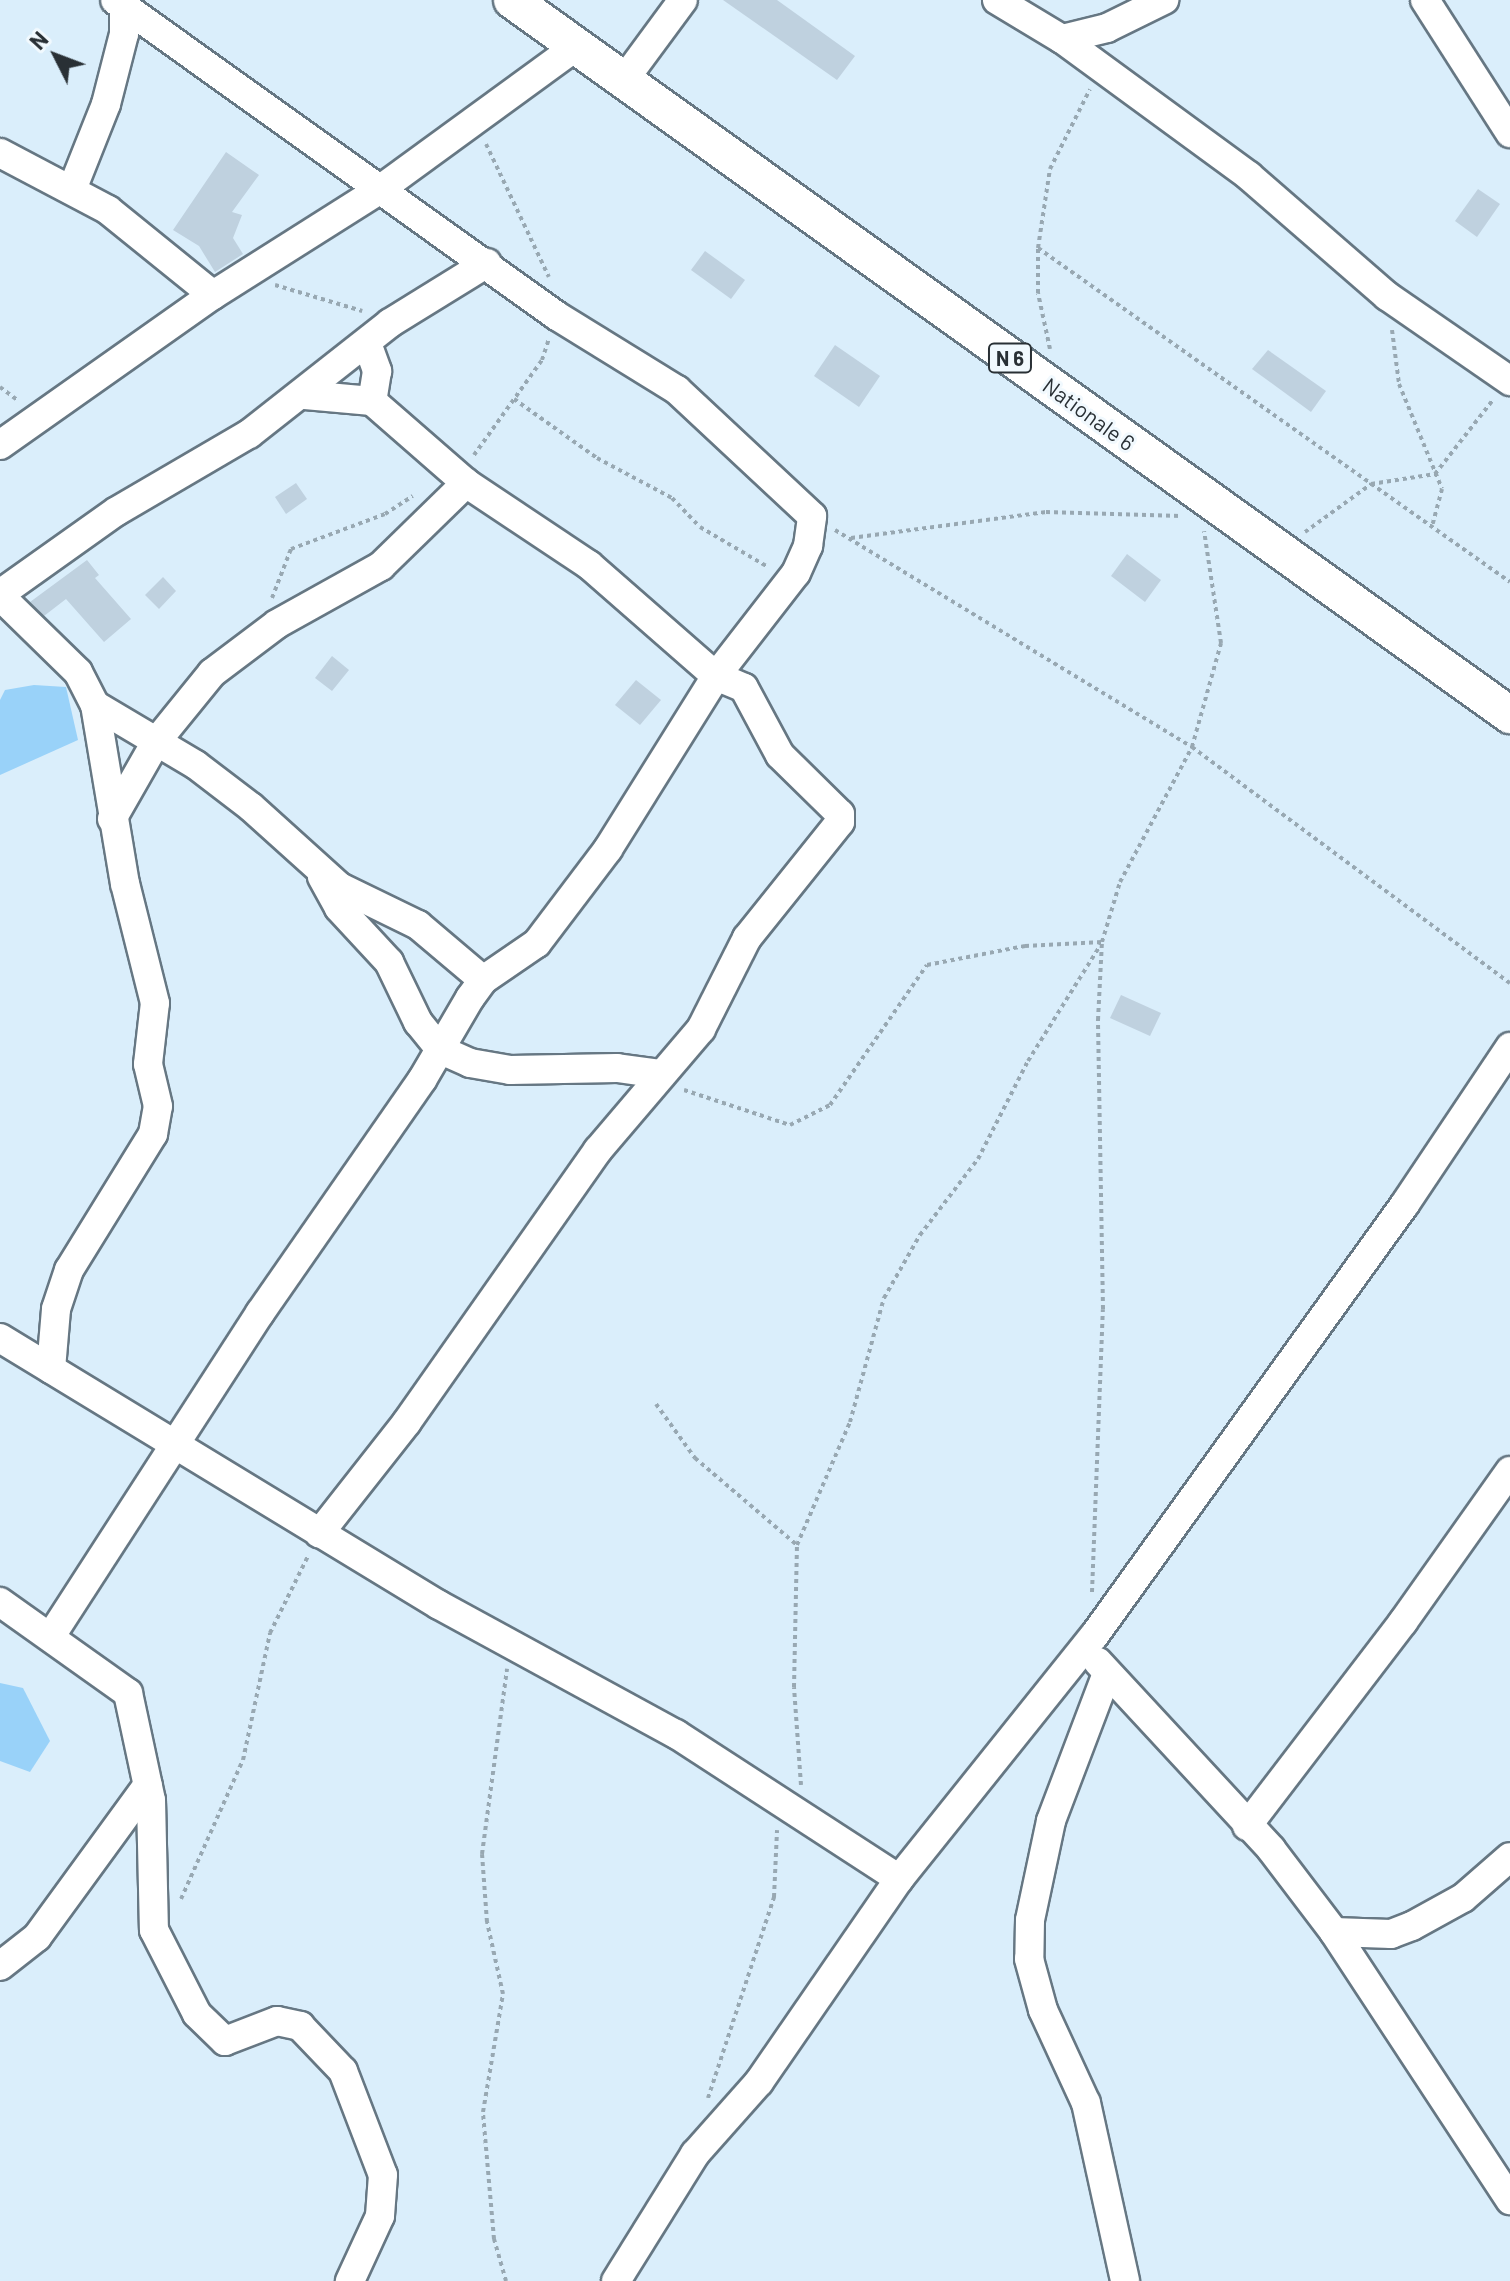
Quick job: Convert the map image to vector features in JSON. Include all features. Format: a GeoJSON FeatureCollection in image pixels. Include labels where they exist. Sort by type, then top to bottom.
{"type":"FeatureCollection","features":[{"type":"Feature","properties":{"kind":"main road","name":"Nationale 6"},"geometry":{"type":"LineString","coordinates":[[512,0],[1060,394],[1197,502],[1280,552],[1510,715]]}},
{"type":"Feature","properties":{"kind":"street"},"geometry":{"type":"LineString","coordinates":[[624,80],[683,0]]}},
{"type":"Feature","properties":{"kind":"street"},"geometry":{"type":"LineString","coordinates":[[997,0],[1062,39],[1100,70],[1249,176],[1387,296],[1509,381]]}},
{"type":"Feature","properties":{"kind":"street"},"geometry":{"type":"LineString","coordinates":[[1062,39],[1119,24],[1164,0]]}},
{"type":"Feature","properties":{"kind":"street"},"geometry":{"type":"LineString","coordinates":[[1425,0],[1510,133]]}},
{"type":"Feature","properties":{"kind":"street"},"geometry":{"type":"LineString","coordinates":[[73,187],[106,104],[124,34],[120,3]]}},
{"type":"Feature","properties":{"kind":"street"},"geometry":{"type":"LineString","coordinates":[[51,1636],[172,1447],[441,1050],[483,980],[537,943],[608,849],[716,676],[786,586],[808,546],[812,516],[677,390],[557,316],[120,3]]}},
{"type":"Feature","properties":{"kind":"street"},"geometry":{"type":"LineString","coordinates":[[0,445],[213,295],[382,188],[577,46]]}},
{"type":"Feature","properties":{"kind":"street"},"geometry":{"type":"LineString","coordinates":[[0,153],[73,187],[108,210],[213,295]]}},
{"type":"Feature","properties":{"kind":"street"},"geometry":{"type":"LineString","coordinates":[[51,1369],[56,1309],[69,1270],[153,1134],[158,1106],[148,1064],[155,1003],[112,819],[95,705],[78,672],[0,595],[117,511],[305,395],[390,323],[487,263]]}},
{"type":"Feature","properties":{"kind":"street"},"geometry":{"type":"LineString","coordinates":[[367,343],[377,371],[372,401]]}},
{"type":"Feature","properties":{"kind":"street"},"geometry":{"type":"LineString","coordinates":[[305,395],[372,401],[466,483],[589,565],[716,676],[734,681],[752,697],[780,755],[836,807],[840,822],[747,938],[701,1029],[589,1162],[407,1422],[319,1534]]}},
{"type":"Feature","properties":{"kind":"street"},"geometry":{"type":"LineString","coordinates":[[112,819],[156,742],[212,673],[237,652],[381,566],[466,483]]}},
{"type":"Feature","properties":{"kind":"street"},"geometry":{"type":"LineString","coordinates":[[95,705],[156,742],[251,807],[340,887],[418,925],[483,980]]}},
{"type":"Feature","properties":{"kind":"street"},"geometry":{"type":"LineString","coordinates":[[319,870],[339,908],[389,962],[418,1022],[441,1050],[470,1063],[510,1070],[617,1068],[660,1074]]}},
{"type":"Feature","properties":{"kind":"street"},"geometry":{"type":"LineString","coordinates":[[616,2281],[695,2154],[759,2082],[899,1879],[1094,1636],[1405,1204],[1510,1047]]}},
{"type":"Feature","properties":{"kind":"street"},"geometry":{"type":"LineString","coordinates":[[0,1338],[172,1447],[319,1534],[510,1643],[605,1692],[772,1795],[899,1879]]}},
{"type":"Feature","properties":{"kind":"street"},"geometry":{"type":"LineString","coordinates":[[1247,1826],[1403,1622],[1510,1471]]}},
{"type":"Feature","properties":{"kind":"street"},"geometry":{"type":"LineString","coordinates":[[0,1602],[128,1693],[148,1785],[154,1930],[197,2014],[225,2041],[277,2021],[300,2026],[343,2071],[383,2175],[380,2216],[350,2281]]}},
{"type":"Feature","properties":{"kind":"street"},"geometry":{"type":"LineString","coordinates":[[1094,1636],[1096,1657],[1106,1676],[1320,1908],[1510,2200]]}},
{"type":"Feature","properties":{"kind":"street"},"geometry":{"type":"LineString","coordinates":[[1106,1676],[1051,1821],[1030,1920],[1029,1959],[1043,2010],[1086,2103],[1125,2281]]}},
{"type":"Feature","properties":{"kind":"street"},"geometry":{"type":"LineString","coordinates":[[0,1966],[37,1937],[148,1785]]}},
{"type":"Feature","properties":{"kind":"street"},"geometry":{"type":"LineString","coordinates":[[1463,1898],[1510,1857]]}},
{"type":"Feature","properties":{"kind":"street"},"geometry":{"type":"LineString","coordinates":[[1334,1932],[1391,1934],[1510,1876]]}},
{"type":"Feature","properties":{"kind":"path"},"geometry":{"type":"LineString","coordinates":[[1060,394],[1038,293],[1038,248],[1050,169],[1100,70]]}},
{"type":"Feature","properties":{"kind":"path"},"geometry":{"type":"LineString","coordinates":[[478,121],[536,253]]}},
{"type":"Feature","properties":{"kind":"path"},"geometry":{"type":"LineString","coordinates":[[1038,248],[1510,582]]}},
{"type":"Feature","properties":{"kind":"path"},"geometry":{"type":"LineString","coordinates":[[245,275],[390,323]]}},
{"type":"Feature","properties":{"kind":"path"},"geometry":{"type":"LineString","coordinates":[[1387,296],[1399,384],[1442,489],[1432,527]]}},
{"type":"Feature","properties":{"kind":"path"},"geometry":{"type":"LineString","coordinates":[[1280,552],[1349,495],[1371,484],[1435,474],[1509,381]]}},
{"type":"Feature","properties":{"kind":"path"},"geometry":{"type":"LineString","coordinates":[[514,399],[597,458],[672,498],[700,527],[753,554],[786,586]]}},
{"type":"Feature","properties":{"kind":"path"},"geometry":{"type":"LineString","coordinates":[[849,538],[1046,512],[1139,517],[1197,502],[1213,569],[1221,643],[1192,747],[1120,882],[1102,942],[1098,1020],[1103,1309],[1094,1636]]}},
{"type":"Feature","properties":{"kind":"path"},"geometry":{"type":"LineString","coordinates":[[812,516],[1192,747],[1510,983]]}},
{"type":"Feature","properties":{"kind":"path"},"geometry":{"type":"LineString","coordinates":[[660,1074],[691,1095],[790,1125],[830,1105],[927,965],[1025,946],[1102,942]]}},
{"type":"Feature","properties":{"kind":"path"},"geometry":{"type":"LineString","coordinates":[[804,1816],[794,1687],[797,1545],[850,1422],[884,1298],[920,1235],[978,1159],[1028,1061],[1102,942]]}},
{"type":"Feature","properties":{"kind":"path"},"geometry":{"type":"LineString","coordinates":[[656,1404],[695,1458],[797,1545]]}},
{"type":"Feature","properties":{"kind":"path"},"geometry":{"type":"LineString","coordinates":[[175,1912],[243,1760],[270,1633],[319,1534]]}},
{"type":"Feature","properties":{"kind":"path"},"geometry":{"type":"LineString","coordinates":[[506,2281],[494,2239],[483,2112],[503,1994],[487,1922],[482,1854],[510,1643]]}},
{"type":"Feature","properties":{"kind":"path"},"geometry":{"type":"LineString","coordinates":[[705,2105],[774,1897],[779,1840],[772,1795]]}},
{"type":"Feature","properties":{"kind":"shaded area"},"geometry":{"type":"Polygon","coordinates":[[[34,685],[66,687],[78,740],[0,775],[0,700],[5,690],[34,685]]]}},
{"type":"Feature","properties":{"kind":"shaded area"},"geometry":{"type":"Polygon","coordinates":[[[0,1683],[23,1688],[50,1741],[30,1772],[0,1761],[0,1683]]]}},
{"type":"Feature","properties":{"kind":"building"},"geometry":{"type":"Polygon","coordinates":[[[723,0],[777,0],[855,56],[837,80],[723,0]]]}},
{"type":"Feature","properties":{"kind":"building"},"geometry":{"type":"Polygon","coordinates":[[[226,152],[259,175],[232,212],[242,215],[233,238],[243,254],[215,272],[199,246],[173,230],[226,152]]]}},
{"type":"Feature","properties":{"kind":"building"},"geometry":{"type":"Polygon","coordinates":[[[1478,189],[1500,204],[1477,237],[1455,221],[1478,189]]]}},
{"type":"Feature","properties":{"kind":"building"},"geometry":{"type":"Polygon","coordinates":[[[705,251],[745,280],[731,299],[691,270],[705,251]]]}},
{"type":"Feature","properties":{"kind":"building"},"geometry":{"type":"Polygon","coordinates":[[[835,345],[880,376],[859,407],[814,376],[835,345]]]}},
{"type":"Feature","properties":{"kind":"building"},"geometry":{"type":"Polygon","coordinates":[[[1268,350],[1326,391],[1311,412],[1252,369],[1268,350]]]}},
{"type":"Feature","properties":{"kind":"building"},"geometry":{"type":"Polygon","coordinates":[[[296,483],[307,499],[286,514],[275,497],[296,483]]]}},
{"type":"Feature","properties":{"kind":"building"},"geometry":{"type":"Polygon","coordinates":[[[1127,554],[1161,580],[1145,602],[1111,576],[1127,554]]]}},
{"type":"Feature","properties":{"kind":"building"},"geometry":{"type":"Polygon","coordinates":[[[87,560],[99,575],[95,578],[131,619],[104,642],[66,599],[44,616],[30,602],[87,560]]]}},
{"type":"Feature","properties":{"kind":"building"},"geometry":{"type":"Polygon","coordinates":[[[163,577],[176,591],[159,609],[145,595],[163,577]]]}},
{"type":"Feature","properties":{"kind":"building"},"geometry":{"type":"Polygon","coordinates":[[[332,656],[349,670],[332,691],[315,678],[332,656]]]}},
{"type":"Feature","properties":{"kind":"building"},"geometry":{"type":"Polygon","coordinates":[[[636,680],[661,700],[640,725],[615,705],[636,680]]]}},
{"type":"Feature","properties":{"kind":"building"},"geometry":{"type":"Polygon","coordinates":[[[1121,995],[1161,1013],[1150,1036],[1110,1018],[1121,995]]]}}]}
